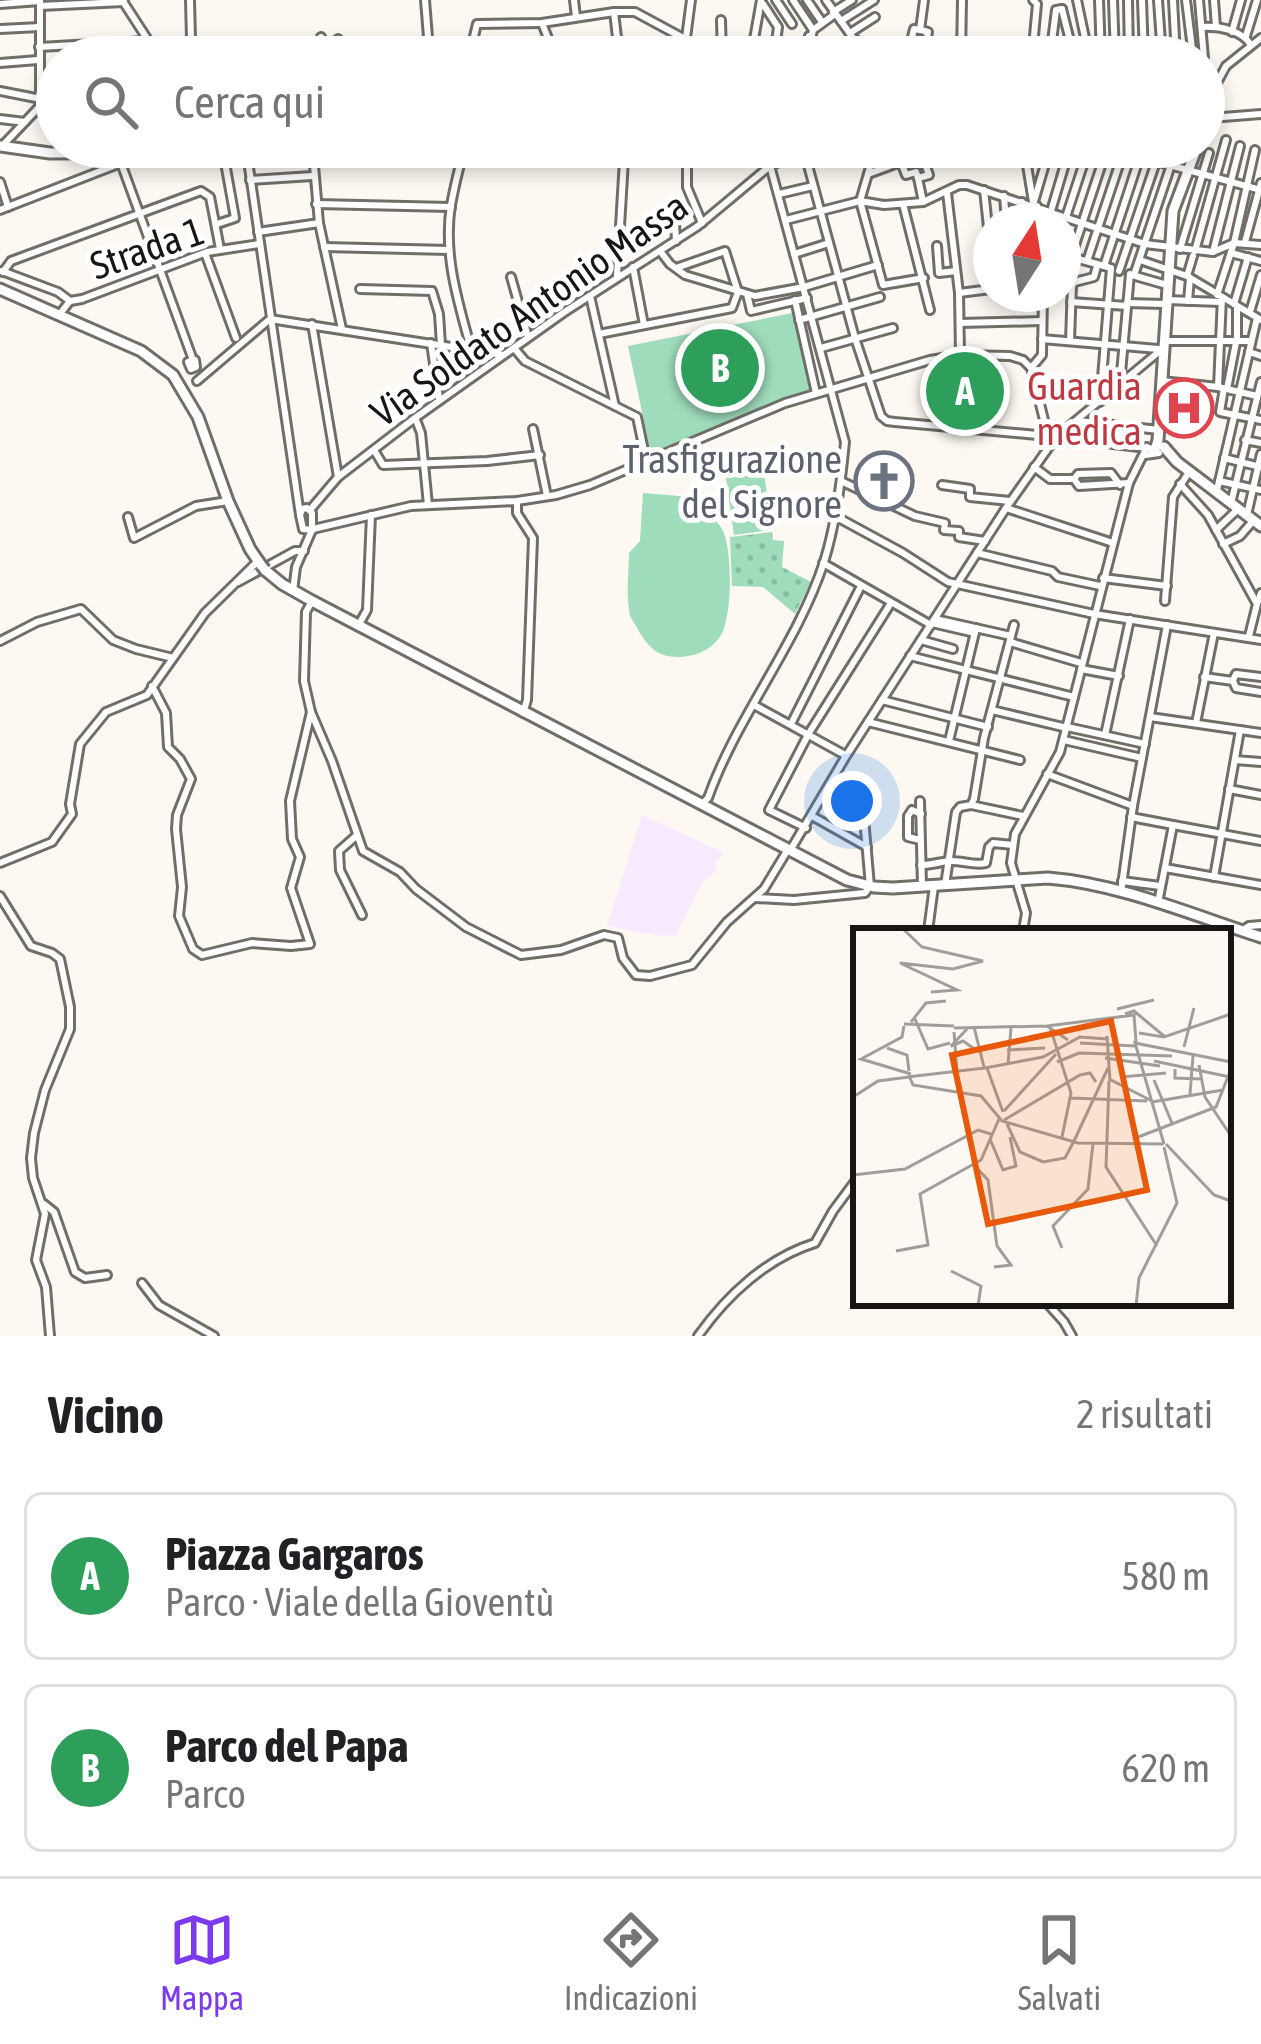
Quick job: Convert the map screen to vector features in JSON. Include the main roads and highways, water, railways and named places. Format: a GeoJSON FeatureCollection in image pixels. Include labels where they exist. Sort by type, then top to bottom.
{"type":"FeatureCollection","features":[{"type":"Feature","properties":{"kind":"main road"},"geometry":{"type":"LineString","coordinates":[[1,146],[36,153]]}},
{"type":"Feature","properties":{"kind":"main road"},"geometry":{"type":"LineString","coordinates":[[1188,168],[1173,211],[1175,248],[1168,268],[1157,451],[1217,487],[1246,515]]}},
{"type":"Feature","properties":{"kind":"main road"},"geometry":{"type":"LineString","coordinates":[[0,289],[148,355],[179,381],[228,501],[261,565],[278,581],[700,806],[834,874],[869,886],[1016,880],[1122,886],[1158,904],[1261,937]]}},
{"type":"Feature","properties":{"kind":"place","name":"Parco del Papa"},"geometry":{"type":"Point","coordinates":[720,368]}},
{"type":"Feature","properties":{"kind":"place","name":"Piazza Gargaros"},"geometry":{"type":"Point","coordinates":[965,391]}},
{"type":"Feature","properties":{"kind":"place","name":"Guardia medica"},"geometry":{"type":"Point","coordinates":[1184,408]}},
{"type":"Feature","properties":{"kind":"place","name":"Trasfigurazione del Signore"},"geometry":{"type":"Point","coordinates":[884,481]}}]}
